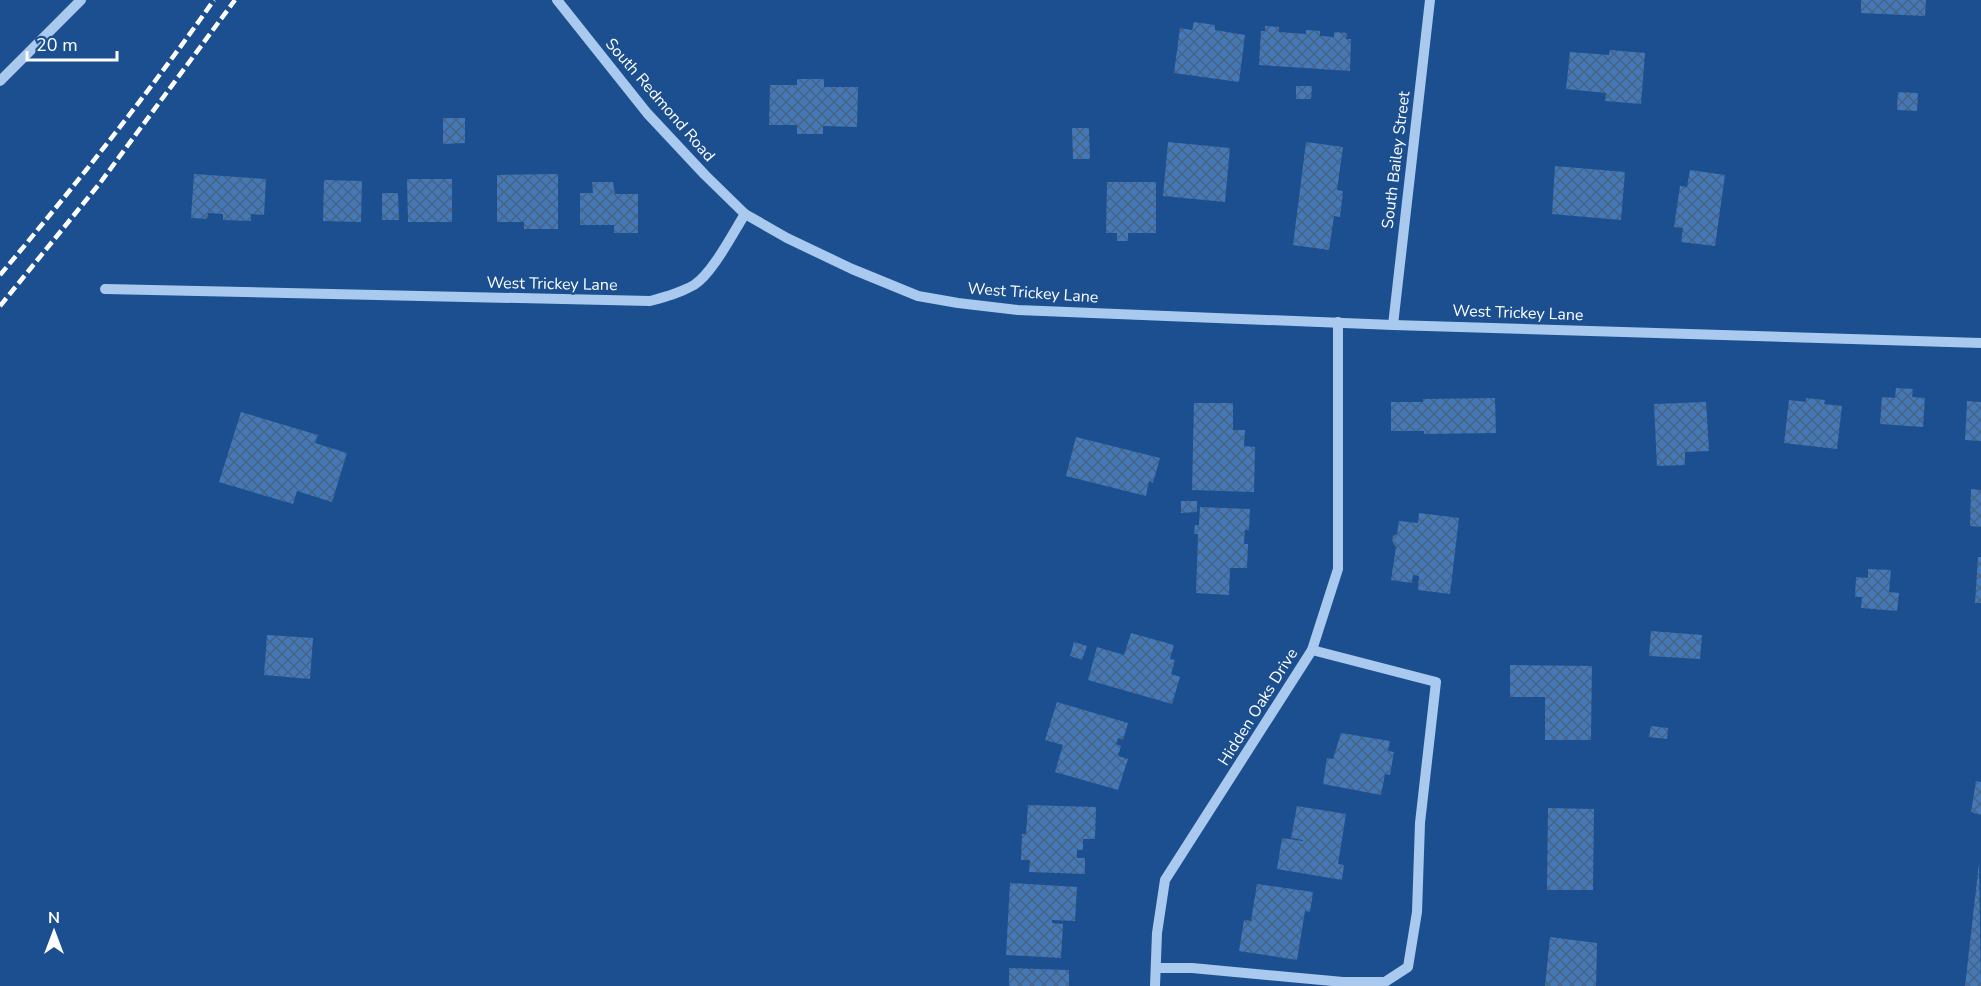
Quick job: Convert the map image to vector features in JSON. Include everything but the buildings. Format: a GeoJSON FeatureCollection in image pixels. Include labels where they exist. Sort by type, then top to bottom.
{"type":"FeatureCollection","features":[{"type":"Feature","properties":{"kind":"street"},"geometry":{"type":"LineString","coordinates":[[0,81],[81,0]]}},
{"type":"Feature","properties":{"kind":"street","name":"South Redmond Road"},"geometry":{"type":"LineString","coordinates":[[557,0],[647,113],[705,175],[746,214]]}},
{"type":"Feature","properties":{"kind":"street","name":"South Bailey Street"},"geometry":{"type":"LineString","coordinates":[[1393,325],[1397,272],[1430,0]]}},
{"type":"Feature","properties":{"kind":"street","name":"West Trickey Lane"},"geometry":{"type":"LineString","coordinates":[[105,289],[650,301],[675,294],[696,284],[718,258],[746,214],[787,238],[852,269],[918,296],[1018,310],[1393,325],[1981,342]]}},
{"type":"Feature","properties":{"kind":"street","name":"Hidden Oaks Drive"},"geometry":{"type":"LineString","coordinates":[[1155,986],[1157,933],[1166,880],[1312,650],[1338,568],[1338,322]]}},
{"type":"Feature","properties":{"kind":"street"},"geometry":{"type":"LineString","coordinates":[[1156,968],[1192,968],[1343,982],[1385,982],[1408,967],[1417,912],[1420,823],[1436,682],[1312,650]]}},
{"type":"Feature","properties":{"kind":"railway"},"geometry":{"type":"LineString","coordinates":[[0,275],[110,140],[214,0]]}},
{"type":"Feature","properties":{"kind":"railway"},"geometry":{"type":"LineString","coordinates":[[0,306],[100,183],[235,0]]}}]}
